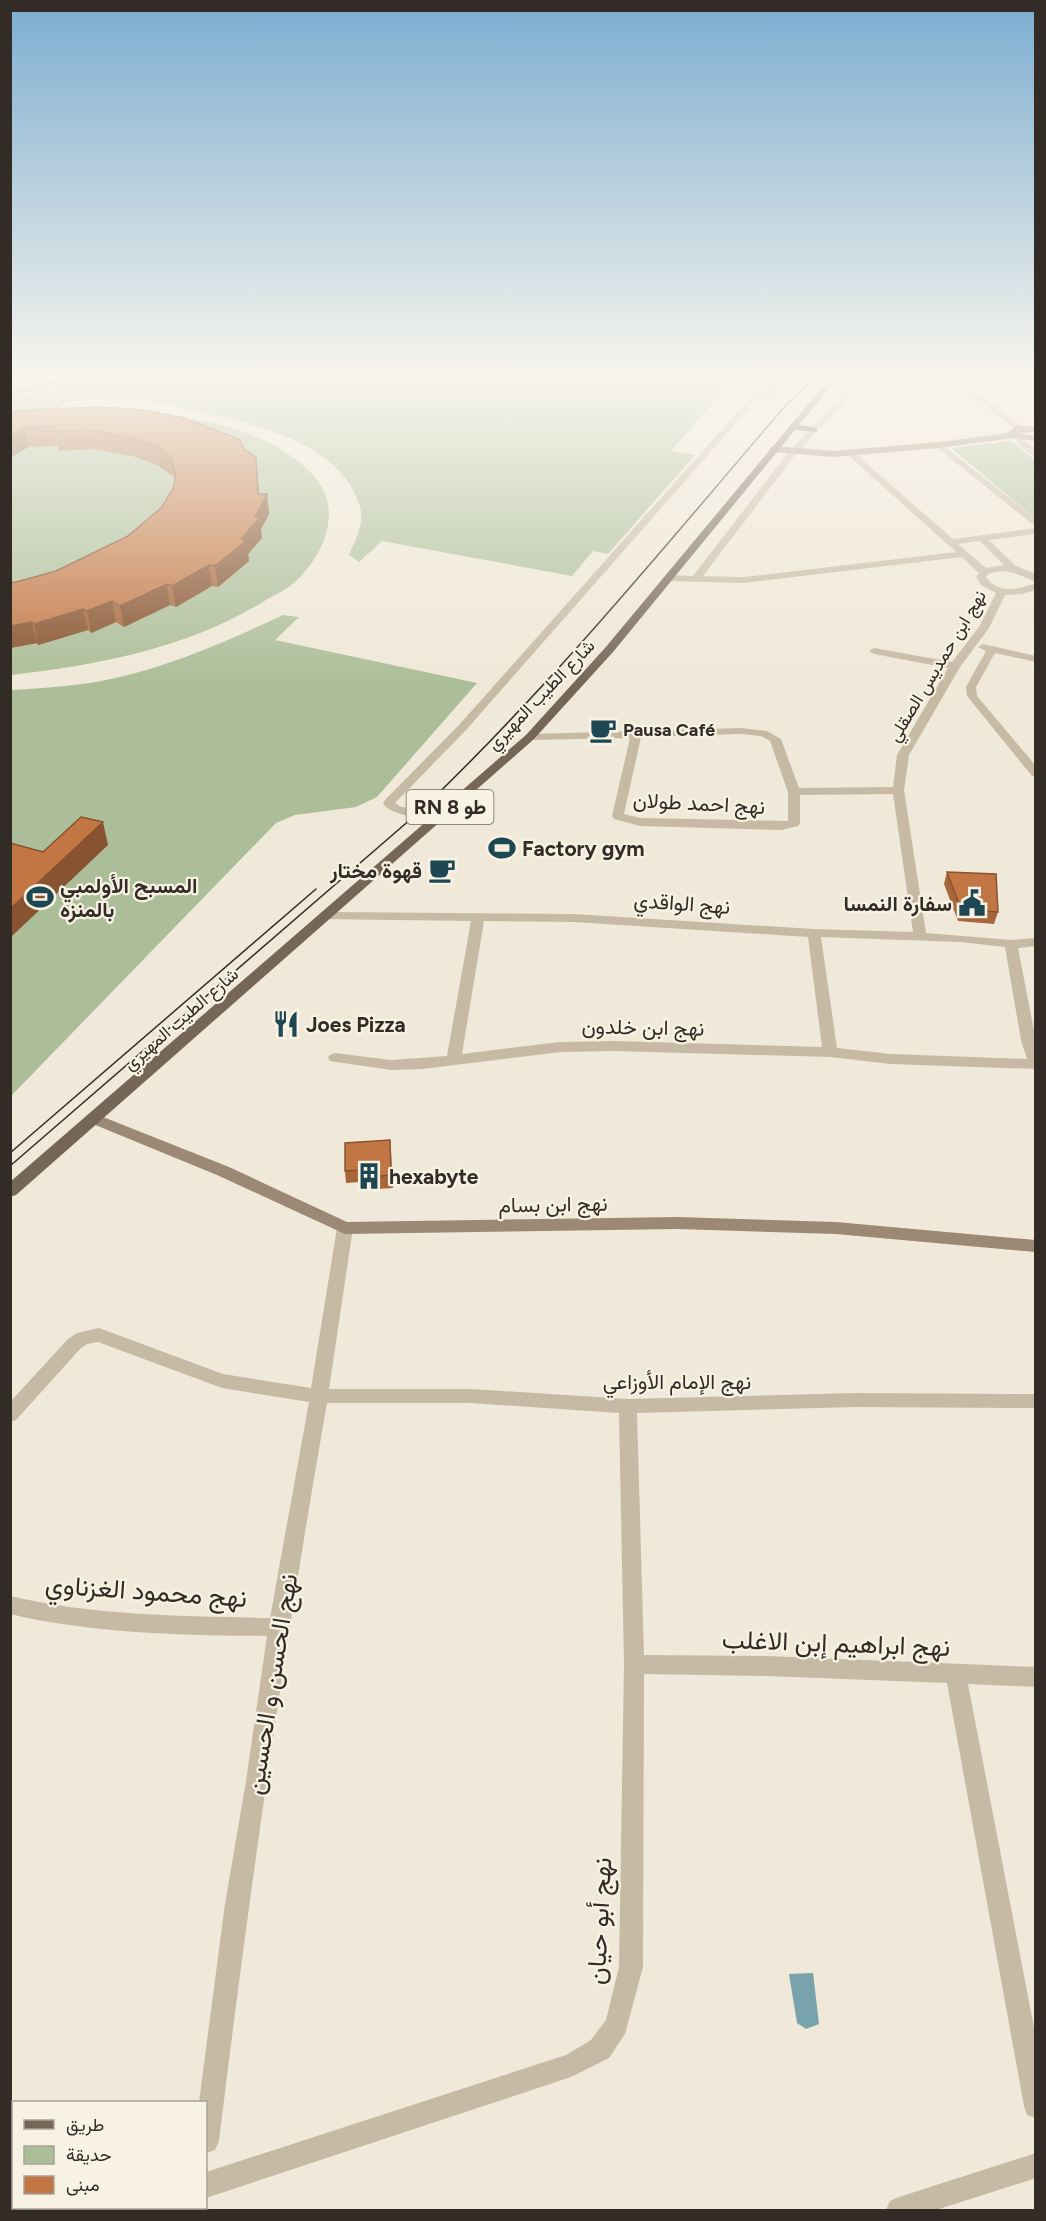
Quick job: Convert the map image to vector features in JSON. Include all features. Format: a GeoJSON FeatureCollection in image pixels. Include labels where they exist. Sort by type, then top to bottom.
{"type":"FeatureCollection","features":[{"type":"Feature","properties":{"kind":"main road","name":"شارع الطيب المهيري"},"geometry":{"type":"LineString","coordinates":[[10,1191],[530,737],[609,650],[750,477]]}},
{"type":"Feature","properties":{"kind":"street"},"geometry":{"type":"LineString","coordinates":[[444,813],[398,811],[389,803],[463,727],[684,477]]}},
{"type":"Feature","properties":{"kind":"street"},"geometry":{"type":"LineString","coordinates":[[696,579],[774,477]]}},
{"type":"Feature","properties":{"kind":"street"},"geometry":{"type":"LineString","coordinates":[[878,477],[984,572]]}},
{"type":"Feature","properties":{"kind":"street"},"geometry":{"type":"LineString","coordinates":[[977,477],[1035,524]]}},
{"type":"Feature","properties":{"kind":"street"},"geometry":{"type":"LineString","coordinates":[[952,542],[1035,531]]}},
{"type":"Feature","properties":{"kind":"street"},"geometry":{"type":"LineString","coordinates":[[982,538],[1012,568]]}},
{"type":"Feature","properties":{"kind":"street"},"geometry":{"type":"LineString","coordinates":[[668,578],[744,580],[965,554]]}},
{"type":"Feature","properties":{"kind":"street"},"geometry":{"type":"LineString","coordinates":[[1012,568],[1026,572],[1035,583],[1027,591],[1002,591],[983,582],[981,577],[984,572],[991,569],[1012,568]]}},
{"type":"Feature","properties":{"kind":"street","name":"نهج ابن حمديس الصقلي"},"geometry":{"type":"LineString","coordinates":[[920,937],[898,790],[903,754],[955,666],[984,628],[1002,591]]}},
{"type":"Feature","properties":{"kind":"street"},"geometry":{"type":"LineString","coordinates":[[972,645],[1035,659]]}},
{"type":"Feature","properties":{"kind":"street"},"geometry":{"type":"LineString","coordinates":[[992,649],[971,687],[972,696],[1035,774]]}},
{"type":"Feature","properties":{"kind":"street"},"geometry":{"type":"LineString","coordinates":[[874,651],[955,666]]}},
{"type":"Feature","properties":{"kind":"street","name":"نهج احمد طولان"},"geometry":{"type":"LineString","coordinates":[[530,737],[741,731],[763,733],[775,739],[794,792],[795,821],[787,826],[640,822],[622,819],[618,816],[618,812],[636,735]]}},
{"type":"Feature","properties":{"kind":"street","name":"نهج احمد طولان"},"geometry":{"type":"LineString","coordinates":[[794,792],[898,790]]}},
{"type":"Feature","properties":{"kind":"street","name":"نهج الواقدي"},"geometry":{"type":"LineString","coordinates":[[326,916],[574,918],[1011,944],[1035,942]]}},
{"type":"Feature","properties":{"kind":"street"},"geometry":{"type":"LineString","coordinates":[[454,1060],[478,918]]}},
{"type":"Feature","properties":{"kind":"street"},"geometry":{"type":"LineString","coordinates":[[814,933],[830,1052]]}},
{"type":"Feature","properties":{"kind":"street"},"geometry":{"type":"LineString","coordinates":[[1011,944],[1035,1064]]}},
{"type":"Feature","properties":{"kind":"street","name":"نهج ابن خلدون"},"geometry":{"type":"LineString","coordinates":[[335,1058],[391,1065],[560,1047],[614,1046],[830,1052],[891,1059],[1035,1064]]}},
{"type":"Feature","properties":{"kind":"street","name":"نهج ابن بسام"},"geometry":{"type":"LineString","coordinates":[[93,1118],[223,1171],[345,1228],[678,1223],[837,1228],[1035,1246]]}},
{"type":"Feature","properties":{"kind":"street","name":"نهج الحسن و الحسين"},"geometry":{"type":"LineString","coordinates":[[207,2133],[236,1904],[257,1781],[278,1627],[319,1396],[345,1228]]}},
{"type":"Feature","properties":{"kind":"street"},"geometry":{"type":"LineString","coordinates":[[10,1415],[74,1344],[91,1336],[110,1338],[222,1381],[319,1396]]}},
{"type":"Feature","properties":{"kind":"street","name":"نهج الإمام الأوزاعي"},"geometry":{"type":"LineString","coordinates":[[319,1396],[471,1396],[628,1406],[855,1400],[1035,1401]]}},
{"type":"Feature","properties":{"kind":"street","name":"نهج أبو حيان"},"geometry":{"type":"LineString","coordinates":[[207,2185],[571,2065],[600,2049],[617,2026],[631,1967],[634,1664],[628,1406]]}},
{"type":"Feature","properties":{"kind":"street","name":"نهج محمود الغزناوي"},"geometry":{"type":"LineString","coordinates":[[10,1605],[35,1612],[101,1621],[278,1627]]}},
{"type":"Feature","properties":{"kind":"street","name":"نهج ابراهيم إبن الاغلب"},"geometry":{"type":"LineString","coordinates":[[634,1664],[767,1666],[1035,1677]]}},
{"type":"Feature","properties":{"kind":"street"},"geometry":{"type":"LineString","coordinates":[[956,1674],[1035,2106]]}},
{"type":"Feature","properties":{"kind":"street"},"geometry":{"type":"LineString","coordinates":[[899,2211],[1035,2165]]}},
{"type":"Feature","properties":{"kind":"green space"},"geometry":{"type":"Polygon","coordinates":[[[10,477],[315,477],[318,480],[328,504],[329,515],[325,536],[310,565],[286,589],[237,617],[175,642],[110,660],[11,675],[10,477]]]}},
{"type":"Feature","properties":{"kind":"green space"},"geometry":{"type":"Polygon","coordinates":[[[344,477],[676,477],[608,554],[593,551],[572,576],[382,541],[359,562],[349,555],[359,531],[361,519],[360,507],[351,486],[344,477]]]}},
{"type":"Feature","properties":{"kind":"green space"},"geometry":{"type":"Polygon","coordinates":[[[985,477],[1035,477],[1035,518],[985,477]]]}},
{"type":"Feature","properties":{"kind":"green space"},"geometry":{"type":"Polygon","coordinates":[[[283,615],[299,617],[275,640],[477,683],[377,797],[356,807],[295,815],[276,823],[11,1096],[11,690],[86,683],[133,674],[198,652],[283,615]]]}},
{"type":"Feature","properties":{"kind":"water"},"geometry":{"type":"Polygon","coordinates":[[[813,1973],[819,2024],[806,2029],[797,2023],[789,1974],[813,1973]]]}},
{"type":"Feature","properties":{"kind":"building"},"geometry":{"type":"Polygon","coordinates":[[[176,477],[257,477],[258,494],[267,494],[255,517],[260,517],[241,539],[246,541],[215,566],[209,565],[172,586],[167,584],[120,606],[112,601],[87,611],[83,609],[34,624],[32,622],[10,626],[10,583],[56,571],[128,536],[161,508],[173,489],[176,477]]]}},
{"type":"Feature","properties":{"kind":"building"},"geometry":{"type":"Polygon","coordinates":[[[81,817],[103,822],[10,909],[10,843],[43,852],[81,817]]]}},
{"type":"Feature","properties":{"kind":"building"},"geometry":{"type":"Polygon","coordinates":[[[947,872],[996,874],[998,912],[961,909],[947,872]]]}},
{"type":"Feature","properties":{"kind":"building"},"geometry":{"type":"Polygon","coordinates":[[[390,1140],[391,1175],[360,1178],[361,1170],[345,1171],[345,1143],[390,1140]]]}},
{"type":"Feature","properties":{"kind":"tram line"},"geometry":{"type":"LineString","coordinates":[[10,1166],[419,812],[468,764],[561,665],[725,477]]}},
{"type":"Feature","properties":{"kind":"tram line"},"geometry":{"type":"LineString","coordinates":[[10,1153],[316,889]]}},
{"type":"Feature","properties":{"kind":"place","name":"Pausa Café"},"geometry":{"type":"Point","coordinates":[603,730]}},
{"type":"Feature","properties":{"kind":"place","name":"Factory gym"},"geometry":{"type":"Point","coordinates":[502,848]}},
{"type":"Feature","properties":{"kind":"place","name":"قهوة مختار"},"geometry":{"type":"Point","coordinates":[442,870]}},
{"type":"Feature","properties":{"kind":"place","name":"المسبح الأولمبي بالمنزه"},"geometry":{"type":"Point","coordinates":[40,897]}},
{"type":"Feature","properties":{"kind":"place","name":"سفارة النمسا"},"geometry":{"type":"Point","coordinates":[972,903]}},
{"type":"Feature","properties":{"kind":"place","name":"Joes Pizza"},"geometry":{"type":"Point","coordinates":[286,1024]}},
{"type":"Feature","properties":{"kind":"place","name":"hexabyte"},"geometry":{"type":"Point","coordinates":[369,1176]}}]}
